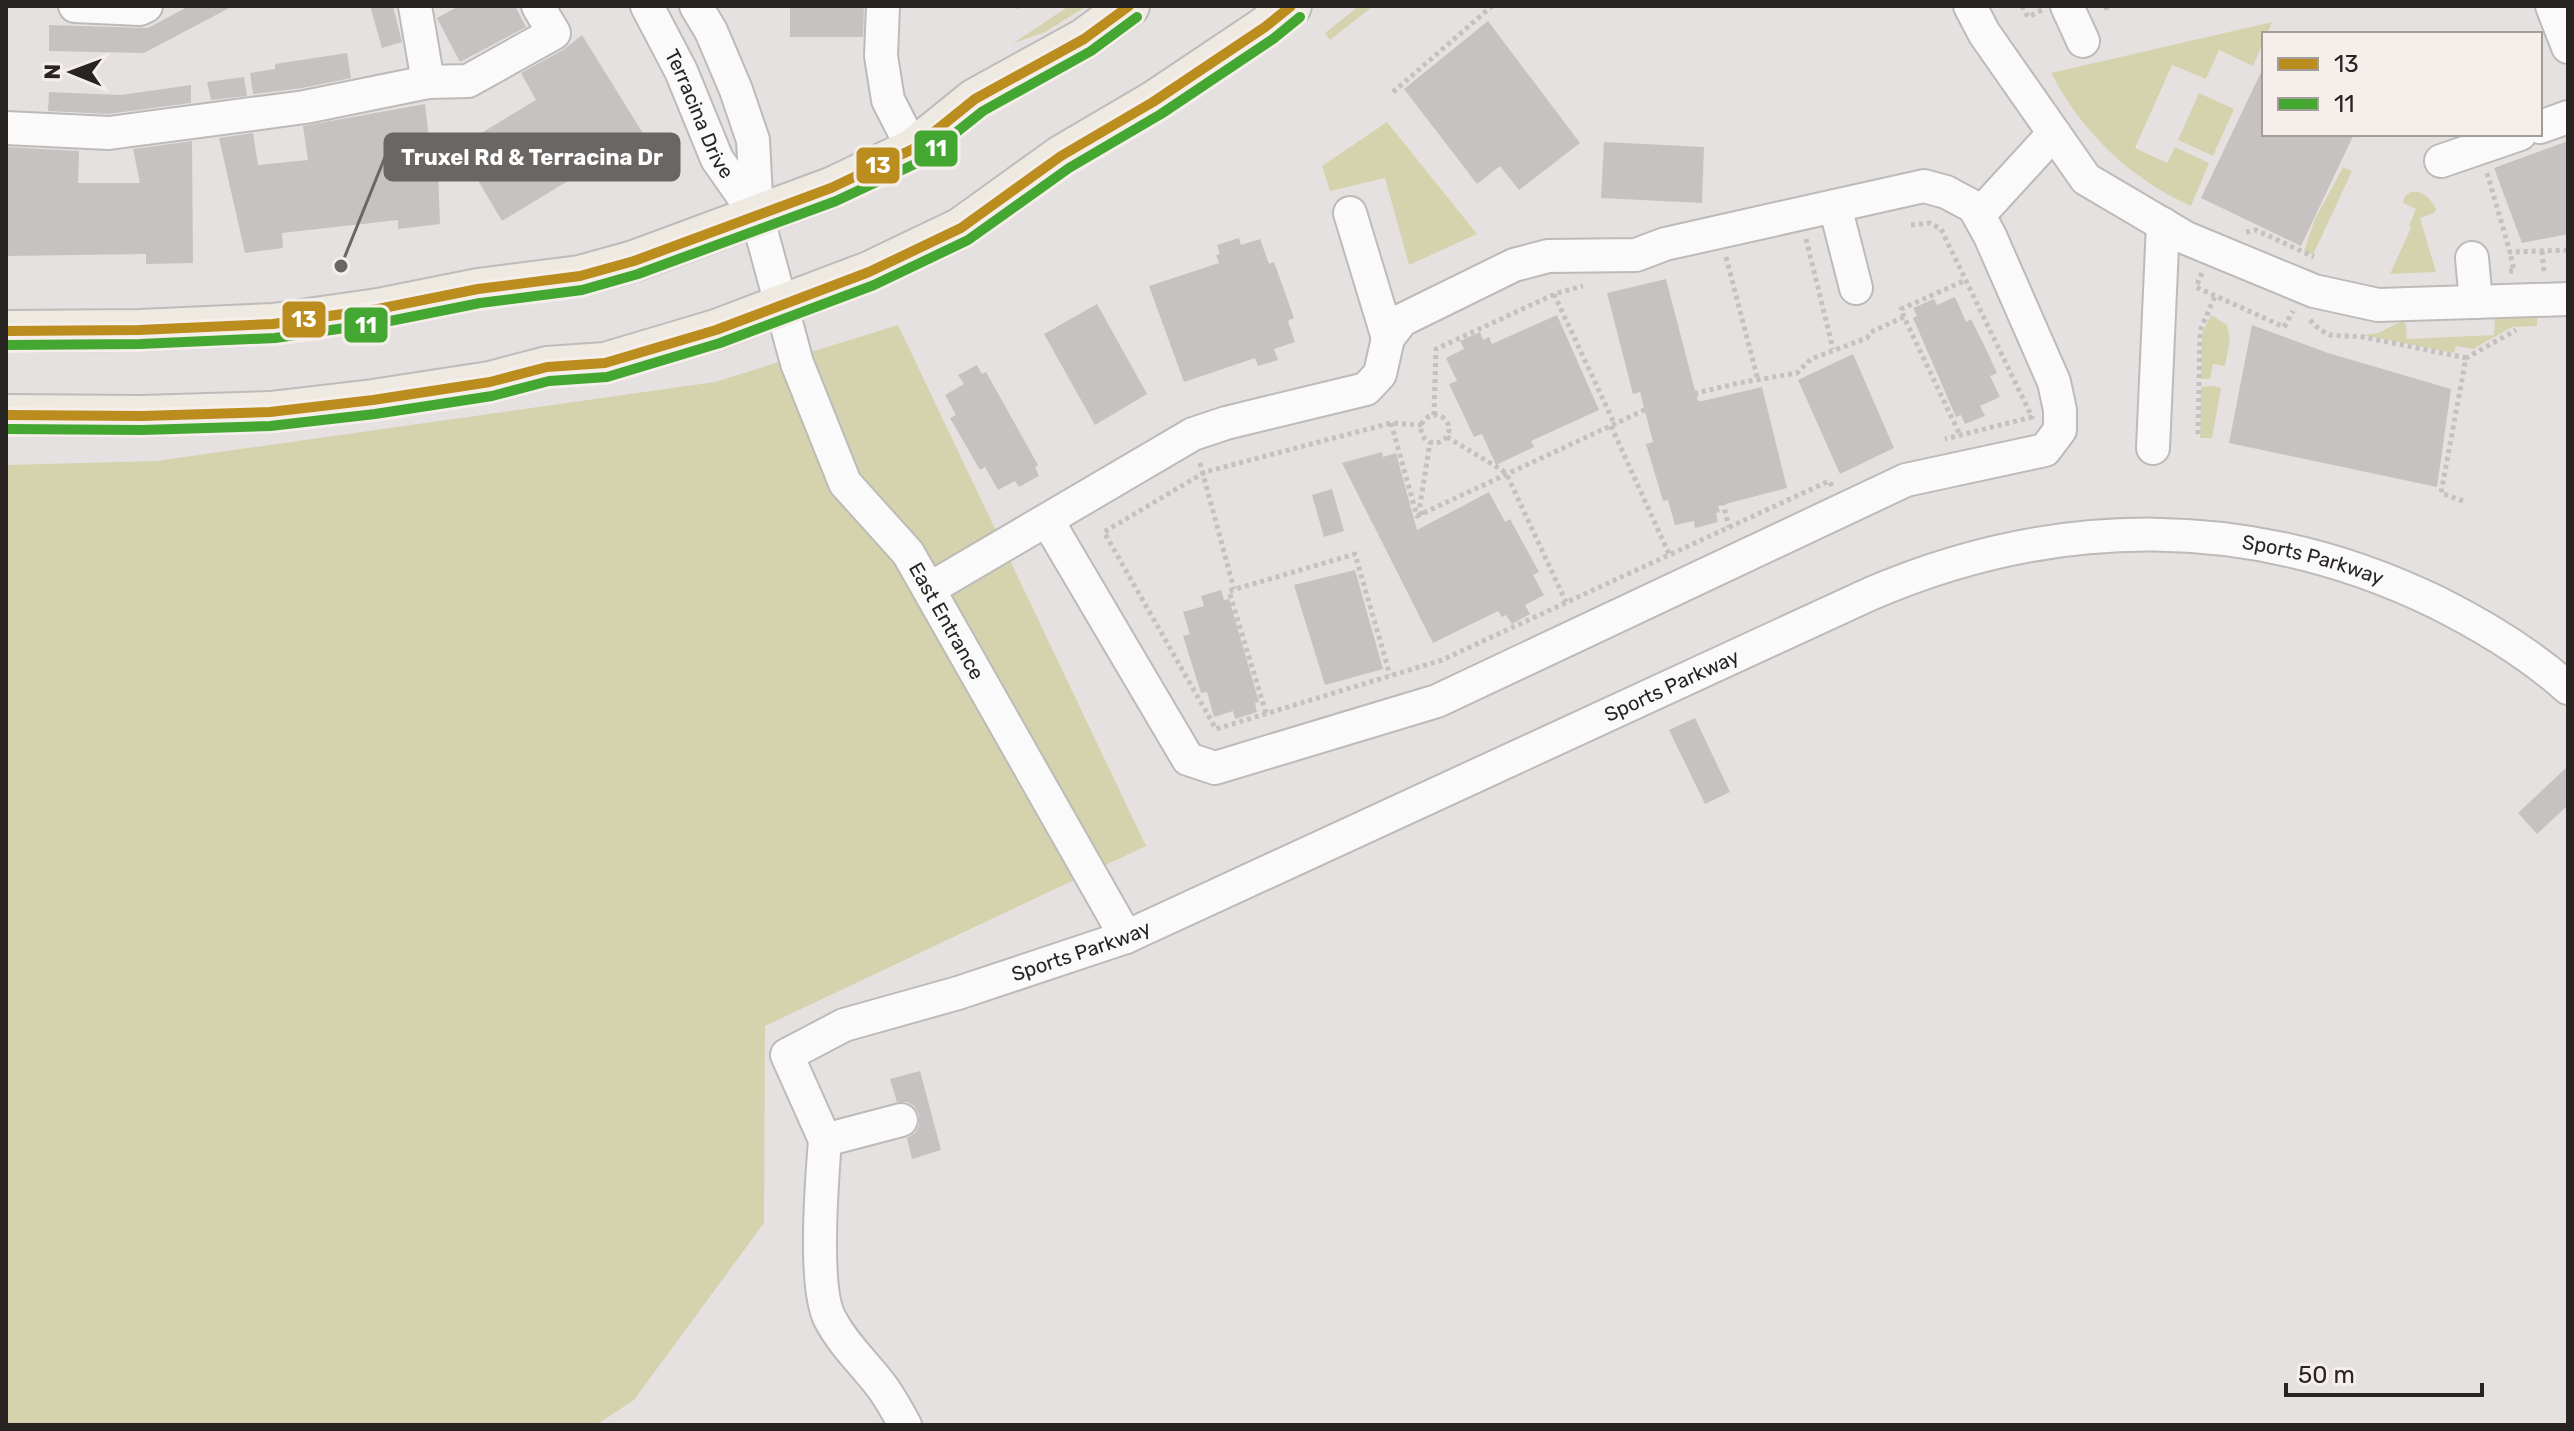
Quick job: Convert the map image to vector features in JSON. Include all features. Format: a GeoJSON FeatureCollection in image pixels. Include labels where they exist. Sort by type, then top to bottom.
{"type":"FeatureCollection","features":[{"type":"Feature","properties":{"kind":"main road"},"geometry":{"type":"LineString","coordinates":[[6,331],[139,330],[273,324],[378,309],[478,289],[580,276],[661,252],[831,188],[913,149],[975,99],[1084,39],[1129,6]]}},
{"type":"Feature","properties":{"kind":"main road"},"geometry":{"type":"LineString","coordinates":[[6,415],[142,416],[270,412],[373,400],[490,382],[547,367],[605,363],[716,330],[869,272],[961,228],[1061,156],[1153,102],[1291,6]]}},
{"type":"Feature","properties":{"kind":"street"},"geometry":{"type":"LineString","coordinates":[[75,6],[140,9],[146,6]]}},
{"type":"Feature","properties":{"kind":"street"},"geometry":{"type":"LineString","coordinates":[[6,128],[109,133],[305,107],[428,82],[468,81],[554,33],[538,6]]}},
{"type":"Feature","properties":{"kind":"street","name":"Terracina Drive"},"geometry":{"type":"LineString","coordinates":[[647,6],[681,71],[717,159],[757,216]]}},
{"type":"Feature","properties":{"kind":"street","name":"Terracina Drive"},"geometry":{"type":"LineString","coordinates":[[696,6],[736,90],[753,140],[757,216],[781,305]]}},
{"type":"Feature","properties":{"kind":"street"},"geometry":{"type":"LineString","coordinates":[[883,6],[881,56],[888,100],[913,149]]}},
{"type":"Feature","properties":{"kind":"street"},"geometry":{"type":"LineString","coordinates":[[1970,6],[1984,33],[2086,179],[2186,238],[2314,291],[2378,305],[2474,278],[2557,300]]}},
{"type":"Feature","properties":{"kind":"street"},"geometry":{"type":"LineString","coordinates":[[2067,6],[2083,41]]}},
{"type":"Feature","properties":{"kind":"street"},"geometry":{"type":"LineString","coordinates":[[2552,6],[2568,47]]}},
{"type":"Feature","properties":{"kind":"street"},"geometry":{"type":"LineString","coordinates":[[417,7],[428,82]]}},
{"type":"Feature","properties":{"kind":"street"},"geometry":{"type":"LineString","coordinates":[[2542,126],[2568,117]]}},
{"type":"Feature","properties":{"kind":"street"},"geometry":{"type":"LineString","coordinates":[[1979,215],[2054,133]]}},
{"type":"Feature","properties":{"kind":"street"},"geometry":{"type":"LineString","coordinates":[[2441,161],[2514,136]]}},
{"type":"Feature","properties":{"kind":"street"},"geometry":{"type":"LineString","coordinates":[[929,589],[1193,434],[1366,389],[1380,374],[1388,338],[1402,320],[1514,265],[1548,256],[1636,255],[1665,244],[1924,186],[1946,192],[1974,207],[1979,215],[2054,382],[2060,410],[2060,430],[2045,450],[1906,480],[1437,701],[1215,768],[1188,759],[1047,520]]}},
{"type":"Feature","properties":{"kind":"street"},"geometry":{"type":"LineString","coordinates":[[1835,206],[1856,288]]}},
{"type":"Feature","properties":{"kind":"street"},"geometry":{"type":"LineString","coordinates":[[1350,213],[1388,338]]}},
{"type":"Feature","properties":{"kind":"street"},"geometry":{"type":"LineString","coordinates":[[2153,448],[2163,224]]}},
{"type":"Feature","properties":{"kind":"street","name":"East Entrance"},"geometry":{"type":"LineString","coordinates":[[781,305],[797,363],[845,483],[908,553],[1126,937]]}},
{"type":"Feature","properties":{"kind":"street","name":"Sports Parkway"},"geometry":{"type":"LineString","coordinates":[[825,1140],[787,1055],[844,1025],[958,993],[1126,937],[1870,594],[1976,556],[2044,541],[2159,534],[2235,540],[2295,551],[2361,570],[2466,617],[2535,662],[2568,688]]}},
{"type":"Feature","properties":{"kind":"street"},"geometry":{"type":"LineString","coordinates":[[901,1120],[825,1140],[821,1284],[828,1316],[852,1353],[880,1384],[905,1425]]}},
{"type":"Feature","properties":{"kind":"path"},"geometry":{"type":"LineString","coordinates":[[1393,92],[1492,6]]}},
{"type":"Feature","properties":{"kind":"path"},"geometry":{"type":"LineString","coordinates":[[2022,6],[2028,17],[2050,6]]}},
{"type":"Feature","properties":{"kind":"path"},"geometry":{"type":"LineString","coordinates":[[2474,278],[2514,271],[2486,168]]}},
{"type":"Feature","properties":{"kind":"path"},"geometry":{"type":"LineString","coordinates":[[1911,225],[1930,223],[1941,229],[2032,417],[1935,442]]}},
{"type":"Feature","properties":{"kind":"path"},"geometry":{"type":"LineString","coordinates":[[2244,232],[2256,230],[2323,261]]}},
{"type":"Feature","properties":{"kind":"path"},"geometry":{"type":"LineString","coordinates":[[1805,233],[1833,349]]}},
{"type":"Feature","properties":{"kind":"path"},"geometry":{"type":"LineString","coordinates":[[2510,252],[2568,250]]}},
{"type":"Feature","properties":{"kind":"path"},"geometry":{"type":"LineString","coordinates":[[2463,501],[2441,493],[2466,358],[2516,330],[2547,328],[2557,300],[2542,251]]}},
{"type":"Feature","properties":{"kind":"path"},"geometry":{"type":"LineString","coordinates":[[1725,252],[1758,380]]}},
{"type":"Feature","properties":{"kind":"path"},"geometry":{"type":"LineString","coordinates":[[1960,435],[1901,309],[1966,280]]}},
{"type":"Feature","properties":{"kind":"path"},"geometry":{"type":"LineString","coordinates":[[1434,415],[1436,349],[1554,294],[1597,282]]}},
{"type":"Feature","properties":{"kind":"path"},"geometry":{"type":"LineString","coordinates":[[1554,294],[1669,554]]}},
{"type":"Feature","properties":{"kind":"path"},"geometry":{"type":"LineString","coordinates":[[2198,434],[2200,331],[2215,296]]}},
{"type":"Feature","properties":{"kind":"path"},"geometry":{"type":"LineString","coordinates":[[1391,423],[1417,516],[1422,515],[1666,400],[1797,373],[1811,359],[1867,338],[1871,332],[1904,317]]}},
{"type":"Feature","properties":{"kind":"path"},"geometry":{"type":"LineString","coordinates":[[1695,393],[1729,527]]}},
{"type":"Feature","properties":{"kind":"path"},"geometry":{"type":"LineString","coordinates":[[1434,415],[1447,421],[1449,430],[1447,437],[1436,443],[1422,435],[1426,418],[1434,415]]}},
{"type":"Feature","properties":{"kind":"path"},"geometry":{"type":"LineString","coordinates":[[1422,425],[1391,423],[1203,474],[1104,532],[1216,729],[1442,660],[1829,481],[1835,492]]}},
{"type":"Feature","properties":{"kind":"path"},"geometry":{"type":"LineString","coordinates":[[1447,437],[1507,475],[1566,602]]}},
{"type":"Feature","properties":{"kind":"path"},"geometry":{"type":"LineString","coordinates":[[1422,515],[1420,505],[1430,442]]}},
{"type":"Feature","properties":{"kind":"path"},"geometry":{"type":"LineString","coordinates":[[1197,454],[1234,589]]}},
{"type":"Feature","properties":{"kind":"path"},"geometry":{"type":"LineString","coordinates":[[1266,713],[1229,591],[1234,589],[1355,554],[1390,675]]}},
{"type":"Feature","properties":{"kind":"shaded area"},"geometry":{"type":"Polygon","coordinates":[[[1069,6],[1087,6],[1045,32],[1012,44],[1069,6]]]}},
{"type":"Feature","properties":{"kind":"shaded area"},"geometry":{"type":"Polygon","coordinates":[[[1359,6],[1373,6],[1330,40],[1325,33],[1359,6]]]}},
{"type":"Feature","properties":{"kind":"shaded area"},"geometry":{"type":"Polygon","coordinates":[[[2272,22],[2268,32],[2262,32],[2262,46],[2253,66],[2219,50],[2206,79],[2172,65],[2135,148],[2167,163],[2175,147],[2209,163],[2191,206],[2147,182],[2110,152],[2078,115],[2051,73],[2272,22]]]}},
{"type":"Feature","properties":{"kind":"shaded area"},"geometry":{"type":"Polygon","coordinates":[[[2199,93],[2234,109],[2213,156],[2178,140],[2199,93]]]}},
{"type":"Feature","properties":{"kind":"shaded area"},"geometry":{"type":"Polygon","coordinates":[[[1387,122],[1477,234],[1409,265],[1385,178],[1330,191],[1322,166],[1387,122]]]}},
{"type":"Feature","properties":{"kind":"shaded area"},"geometry":{"type":"Polygon","coordinates":[[[2343,167],[2352,171],[2313,255],[2304,251],[2315,219],[2343,167]]]}},
{"type":"Feature","properties":{"kind":"shaded area"},"geometry":{"type":"Polygon","coordinates":[[[2411,192],[2426,196],[2436,209],[2434,213],[2420,218],[2436,272],[2390,274],[2411,228],[2409,226],[2416,209],[2403,203],[2405,196],[2411,192]]]}},
{"type":"Feature","properties":{"kind":"shaded area"},"geometry":{"type":"Polygon","coordinates":[[[2537,314],[2537,326],[2512,327],[2473,349],[2456,346],[2454,353],[2363,335],[2378,333],[2402,321],[2406,324],[2407,339],[2494,335],[2495,316],[2537,314]]]}},
{"type":"Feature","properties":{"kind":"shaded area"},"geometry":{"type":"Polygon","coordinates":[[[2211,315],[2227,325],[2230,339],[2225,366],[2213,364],[2210,379],[2201,379],[2202,334],[2211,315]]]}},
{"type":"Feature","properties":{"kind":"shaded area"},"geometry":{"type":"Polygon","coordinates":[[[898,325],[1146,846],[765,1026],[764,1223],[634,1400],[596,1425],[6,1425],[6,465],[156,461],[715,382],[898,325]]]}},
{"type":"Feature","properties":{"kind":"shaded area"},"geometry":{"type":"Polygon","coordinates":[[[2201,387],[2221,388],[2212,438],[2200,438],[2201,387]]]}},
{"type":"Feature","properties":{"kind":"building"},"geometry":{"type":"Polygon","coordinates":[[[189,6],[233,6],[144,53],[49,51],[49,25],[148,28],[189,6]]]}},
{"type":"Feature","properties":{"kind":"building"},"geometry":{"type":"Polygon","coordinates":[[[370,6],[393,6],[402,42],[382,48],[370,6]]]}},
{"type":"Feature","properties":{"kind":"building"},"geometry":{"type":"Polygon","coordinates":[[[459,6],[515,6],[526,27],[460,62],[437,18],[459,6]]]}},
{"type":"Feature","properties":{"kind":"building"},"geometry":{"type":"Polygon","coordinates":[[[790,6],[864,6],[863,37],[790,37],[790,6]]]}},
{"type":"Feature","properties":{"kind":"building"},"geometry":{"type":"Polygon","coordinates":[[[1488,21],[1580,143],[1519,190],[1500,166],[1477,184],[1404,89],[1488,21]]]}},
{"type":"Feature","properties":{"kind":"building"},"geometry":{"type":"Polygon","coordinates":[[[582,35],[644,135],[502,221],[458,147],[536,100],[521,73],[563,50],[582,35]]]}},
{"type":"Feature","properties":{"kind":"building"},"geometry":{"type":"Polygon","coordinates":[[[347,53],[351,78],[253,94],[250,73],[275,69],[275,64],[347,53]]]}},
{"type":"Feature","properties":{"kind":"building"},"geometry":{"type":"Polygon","coordinates":[[[2262,70],[2262,136],[2353,136],[2301,246],[2201,198],[2262,70]]]}},
{"type":"Feature","properties":{"kind":"building"},"geometry":{"type":"Polygon","coordinates":[[[244,77],[247,96],[211,100],[207,82],[244,77]]]}},
{"type":"Feature","properties":{"kind":"building"},"geometry":{"type":"Polygon","coordinates":[[[191,85],[191,103],[108,114],[48,111],[49,92],[121,95],[191,85]]]}},
{"type":"Feature","properties":{"kind":"building"},"geometry":{"type":"Polygon","coordinates":[[[425,104],[430,146],[437,146],[440,224],[398,229],[398,220],[282,233],[283,248],[245,253],[219,138],[253,133],[258,165],[308,160],[303,126],[425,104]]]}},
{"type":"Feature","properties":{"kind":"building"},"geometry":{"type":"Polygon","coordinates":[[[192,141],[193,263],[146,264],[146,254],[6,256],[6,147],[79,151],[78,183],[140,183],[133,149],[192,141]]]}},
{"type":"Feature","properties":{"kind":"building"},"geometry":{"type":"Polygon","coordinates":[[[2568,141],[2568,234],[2522,243],[2494,168],[2568,141]]]}},
{"type":"Feature","properties":{"kind":"building"},"geometry":{"type":"Polygon","coordinates":[[[1604,142],[1704,147],[1702,203],[1601,198],[1604,142]]]}},
{"type":"Feature","properties":{"kind":"building"},"geometry":{"type":"Polygon","coordinates":[[[1239,238],[1241,245],[1260,239],[1269,264],[1274,262],[1294,318],[1288,321],[1295,342],[1274,349],[1278,360],[1258,366],[1255,358],[1184,382],[1149,286],[1219,263],[1217,245],[1239,238]]]}},
{"type":"Feature","properties":{"kind":"building"},"geometry":{"type":"Polygon","coordinates":[[[1666,279],[1698,402],[1762,387],[1787,488],[1718,506],[1718,522],[1695,528],[1694,521],[1675,525],[1668,500],[1663,501],[1646,444],[1653,442],[1640,392],[1633,394],[1607,293],[1666,279]]]}},
{"type":"Feature","properties":{"kind":"building"},"geometry":{"type":"Polygon","coordinates":[[[1955,297],[1966,322],[1971,319],[1997,373],[1990,376],[2000,397],[1980,406],[1985,416],[1965,424],[1961,415],[1956,417],[1913,318],[1917,316],[1913,308],[1934,299],[1937,305],[1955,297]]]}},
{"type":"Feature","properties":{"kind":"building"},"geometry":{"type":"Polygon","coordinates":[[[1097,304],[1147,394],[1095,425],[1044,334],[1097,304]]]}},
{"type":"Feature","properties":{"kind":"building"},"geometry":{"type":"Polygon","coordinates":[[[1557,315],[1599,410],[1531,441],[1534,447],[1496,465],[1482,434],[1474,437],[1449,384],[1457,381],[1446,358],[1464,349],[1460,341],[1480,332],[1483,340],[1489,337],[1492,344],[1557,315]]]}},
{"type":"Feature","properties":{"kind":"building"},"geometry":{"type":"Polygon","coordinates":[[[2252,325],[2328,353],[2451,389],[2437,487],[2229,443],[2252,325]]]}},
{"type":"Feature","properties":{"kind":"building"},"geometry":{"type":"Polygon","coordinates":[[[1853,354],[1894,448],[1840,474],[1798,380],[1853,354]]]}},
{"type":"Feature","properties":{"kind":"building"},"geometry":{"type":"Polygon","coordinates":[[[977,365],[982,374],[986,372],[1038,465],[1035,467],[1039,476],[1019,487],[1015,481],[998,490],[985,467],[980,470],[950,418],[956,415],[945,395],[964,384],[958,375],[977,365]]]}},
{"type":"Feature","properties":{"kind":"building"},"geometry":{"type":"Polygon","coordinates":[[[1382,452],[1383,457],[1396,453],[1417,530],[1489,492],[1505,522],[1510,519],[1539,572],[1533,575],[1544,595],[1525,605],[1530,614],[1512,624],[1506,615],[1502,617],[1498,611],[1433,643],[1342,463],[1382,452]]]}},
{"type":"Feature","properties":{"kind":"building"},"geometry":{"type":"Polygon","coordinates":[[[1332,489],[1344,531],[1324,537],[1312,495],[1332,489]]]}},
{"type":"Feature","properties":{"kind":"building"},"geometry":{"type":"Polygon","coordinates":[[[1355,570],[1383,669],[1325,685],[1294,585],[1355,570]]]}},
{"type":"Feature","properties":{"kind":"building"},"geometry":{"type":"Polygon","coordinates":[[[1221,590],[1224,600],[1229,599],[1259,702],[1255,703],[1257,712],[1235,719],[1233,711],[1214,717],[1207,692],[1201,693],[1183,636],[1190,634],[1183,612],[1204,606],[1201,596],[1221,590]]]}},
{"type":"Feature","properties":{"kind":"building"},"geometry":{"type":"Polygon","coordinates":[[[1695,718],[1730,792],[1705,804],[1669,730],[1695,718]]]}},
{"type":"Feature","properties":{"kind":"building"},"geometry":{"type":"Polygon","coordinates":[[[2568,766],[2568,805],[2537,834],[2518,813],[2568,766]]]}},
{"type":"Feature","properties":{"kind":"building"},"geometry":{"type":"Polygon","coordinates":[[[920,1071],[941,1150],[912,1159],[907,1138],[919,1126],[919,1114],[907,1102],[897,1102],[890,1079],[920,1071]]]}},
{"type":"Feature","properties":{"kind":"transit line","name":"13"},"geometry":{"type":"LineString","coordinates":[[6,331],[139,330],[273,324],[378,309],[478,289],[580,276],[634,261],[831,188],[913,149],[975,99],[1084,39],[1129,6]]}},
{"type":"Feature","properties":{"kind":"transit line","name":"13"},"geometry":{"type":"LineString","coordinates":[[6,415],[142,416],[270,412],[373,400],[490,382],[547,367],[605,363],[716,330],[869,272],[961,228],[1061,156],[1153,102],[1291,6]]}},
{"type":"Feature","properties":{"kind":"transit line","name":"11"},"geometry":{"type":"LineString","coordinates":[[6,345],[140,344],[275,338],[380,323],[480,303],[582,290],[638,274],[836,201],[919,162],[983,111],[1091,51],[1137,17]]}},
{"type":"Feature","properties":{"kind":"transit line","name":"11"},"geometry":{"type":"LineString","coordinates":[[6,429],[142,430],[270,426],[375,414],[492,396],[549,381],[607,377],[720,343],[874,285],[968,240],[1069,168],[1161,114],[1273,39],[1300,17]]}},
{"type":"Feature","properties":{"kind":"place","name":"Truxel Rd & Terracina Dr"},"geometry":{"type":"Point","coordinates":[341,266]}}]}
